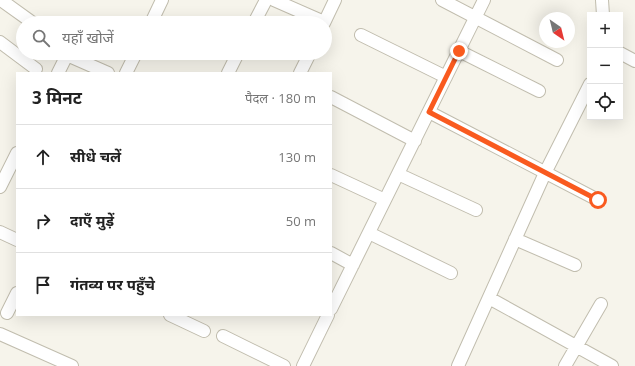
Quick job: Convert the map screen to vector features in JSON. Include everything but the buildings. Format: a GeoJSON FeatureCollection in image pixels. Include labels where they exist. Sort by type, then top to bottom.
{"type":"FeatureCollection","features":[{"type":"Feature","properties":{"kind":"street"},"geometry":{"type":"LineString","coordinates":[[1,0],[23,16]]}},
{"type":"Feature","properties":{"kind":"street"},"geometry":{"type":"LineString","coordinates":[[155,16],[162,0]]}},
{"type":"Feature","properties":{"kind":"street"},"geometry":{"type":"LineString","coordinates":[[258,16],[266,0]]}},
{"type":"Feature","properties":{"kind":"street"},"geometry":{"type":"LineString","coordinates":[[274,0],[309,16]]}},
{"type":"Feature","properties":{"kind":"street"},"geometry":{"type":"LineString","coordinates":[[327,16],[335,0]]}},
{"type":"Feature","properties":{"kind":"street"},"geometry":{"type":"LineString","coordinates":[[442,0],[557,60]]}},
{"type":"Feature","properties":{"kind":"street"},"geometry":{"type":"LineString","coordinates":[[332,307],[484,0]]}},
{"type":"Feature","properties":{"kind":"street"},"geometry":{"type":"LineString","coordinates":[[602,0],[603,12]]}},
{"type":"Feature","properties":{"kind":"street"},"geometry":{"type":"LineString","coordinates":[[361,35],[446,77]]}},
{"type":"Feature","properties":{"kind":"street"},"geometry":{"type":"LineString","coordinates":[[0,42],[16,54]]}},
{"type":"Feature","properties":{"kind":"street"},"geometry":{"type":"LineString","coordinates":[[459,51],[539,91]]}},
{"type":"Feature","properties":{"kind":"street"},"geometry":{"type":"LineString","coordinates":[[623,55],[635,61]]}},
{"type":"Feature","properties":{"kind":"street"},"geometry":{"type":"LineString","coordinates":[[24,60],[36,69]]}},
{"type":"Feature","properties":{"kind":"street"},"geometry":{"type":"LineString","coordinates":[[58,72],[64,60]]}},
{"type":"Feature","properties":{"kind":"street"},"geometry":{"type":"LineString","coordinates":[[78,60],[106,72]]}},
{"type":"Feature","properties":{"kind":"street"},"geometry":{"type":"LineString","coordinates":[[126,72],[132,60]]}},
{"type":"Feature","properties":{"kind":"street"},"geometry":{"type":"LineString","coordinates":[[228,72],[232,60]]}},
{"type":"Feature","properties":{"kind":"street"},"geometry":{"type":"LineString","coordinates":[[300,72],[306,60]]}},
{"type":"Feature","properties":{"kind":"street"},"geometry":{"type":"LineString","coordinates":[[458,366],[545,173],[587,90]]}},
{"type":"Feature","properties":{"kind":"street"},"geometry":{"type":"LineString","coordinates":[[332,98],[415,141]]}},
{"type":"Feature","properties":{"kind":"street"},"geometry":{"type":"LineString","coordinates":[[429,112],[598,200]]}},
{"type":"Feature","properties":{"kind":"street"},"geometry":{"type":"LineString","coordinates":[[0,187],[16,155]]}},
{"type":"Feature","properties":{"kind":"street"},"geometry":{"type":"LineString","coordinates":[[398,174],[476,210]]}},
{"type":"Feature","properties":{"kind":"street"},"geometry":{"type":"LineString","coordinates":[[332,175],[385,200]]}},
{"type":"Feature","properties":{"kind":"street"},"geometry":{"type":"LineString","coordinates":[[0,232],[16,240]]}},
{"type":"Feature","properties":{"kind":"street"},"geometry":{"type":"LineString","coordinates":[[369,233],[451,273]]}},
{"type":"Feature","properties":{"kind":"street"},"geometry":{"type":"LineString","coordinates":[[515,239],[575,265]]}},
{"type":"Feature","properties":{"kind":"street"},"geometry":{"type":"LineString","coordinates":[[332,254],[353,265]]}},
{"type":"Feature","properties":{"kind":"street"},"geometry":{"type":"LineString","coordinates":[[7,313],[16,295]]}},
{"type":"Feature","properties":{"kind":"street"},"geometry":{"type":"LineString","coordinates":[[489,298],[612,366]]}},
{"type":"Feature","properties":{"kind":"street"},"geometry":{"type":"LineString","coordinates":[[565,366],[601,304]]}},
{"type":"Feature","properties":{"kind":"street"},"geometry":{"type":"LineString","coordinates":[[176,316],[204,331]]}},
{"type":"Feature","properties":{"kind":"street"},"geometry":{"type":"LineString","coordinates":[[303,366],[328,316]]}},
{"type":"Feature","properties":{"kind":"street"},"geometry":{"type":"LineString","coordinates":[[0,334],[72,366]]}},
{"type":"Feature","properties":{"kind":"street"},"geometry":{"type":"LineString","coordinates":[[223,336],[284,366]]}},
{"type":"Feature","properties":{"kind":"route"},"geometry":{"type":"LineString","coordinates":[[459,51],[429,112],[598,200]]}}]}
